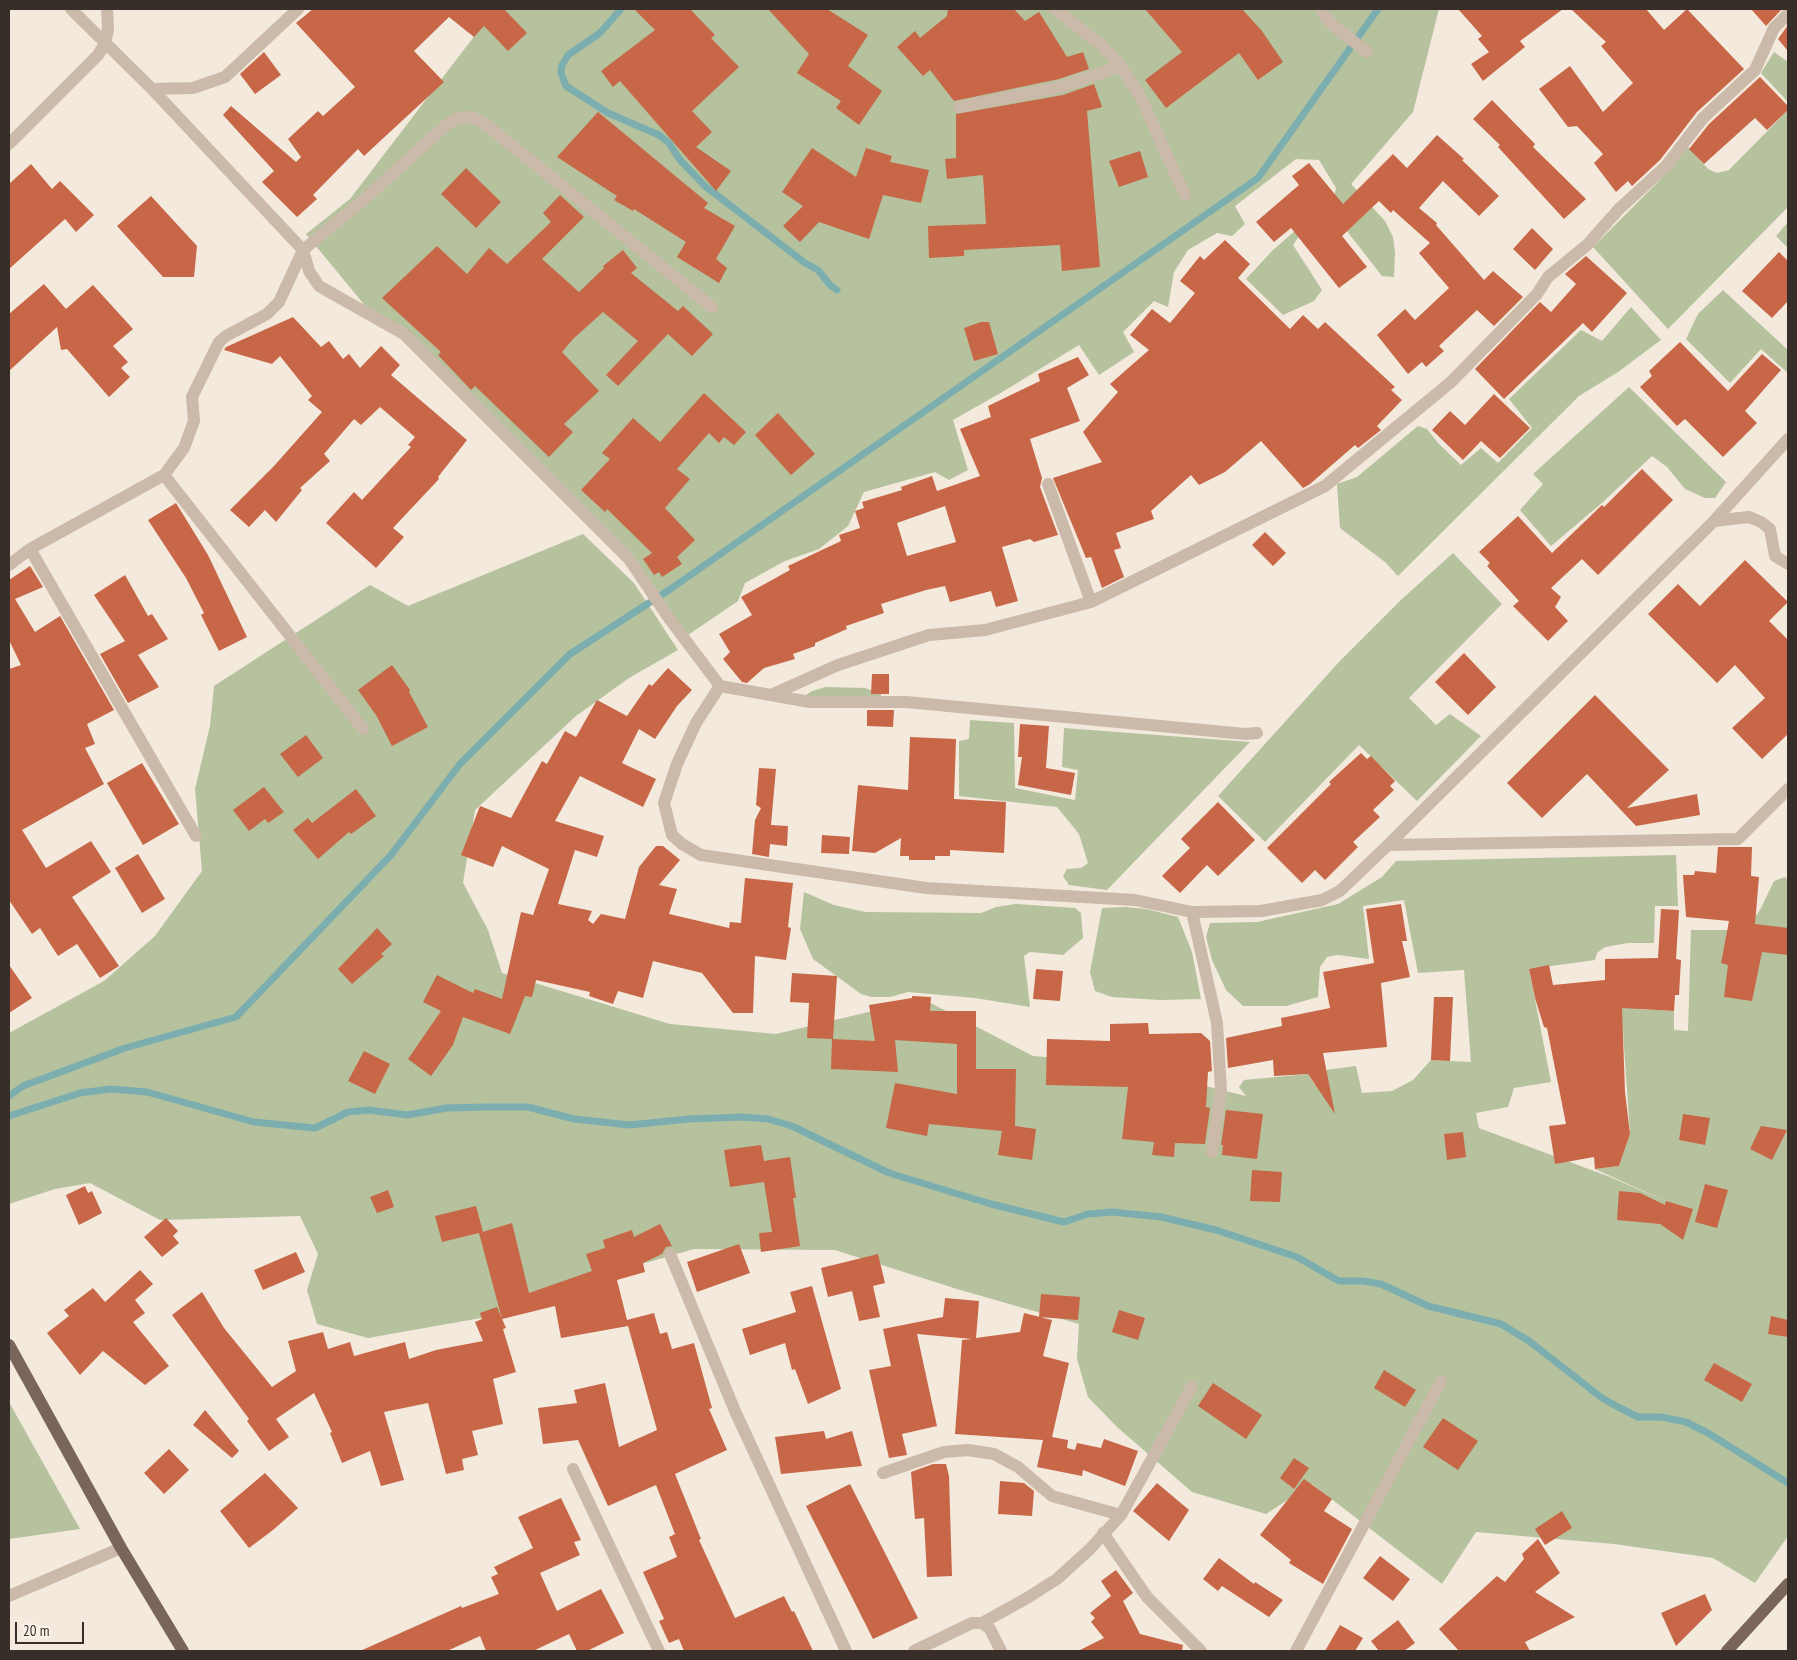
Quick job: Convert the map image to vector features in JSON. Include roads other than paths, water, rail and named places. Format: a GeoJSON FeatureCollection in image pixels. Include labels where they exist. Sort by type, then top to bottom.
{"type":"FeatureCollection","features":[{"type":"Feature","properties":{"kind":"main road"},"geometry":{"type":"LineString","coordinates":[[9,1345],[121,1548],[183,1651]]}},
{"type":"Feature","properties":{"kind":"main road"},"geometry":{"type":"LineString","coordinates":[[1727,1651],[1788,1584]]}},
{"type":"Feature","properties":{"kind":"street"},"geometry":{"type":"LineString","coordinates":[[71,9],[104,44],[152,88],[303,250],[309,271],[319,286],[404,334],[629,559],[668,617],[720,686],[810,702],[906,702],[1245,734],[1257,733]]}},
{"type":"Feature","properties":{"kind":"street"},"geometry":{"type":"LineString","coordinates":[[9,144],[98,55],[104,44],[108,29],[107,9]]}},
{"type":"Feature","properties":{"kind":"street"},"geometry":{"type":"LineString","coordinates":[[152,88],[193,88],[225,77],[298,9]]}},
{"type":"Feature","properties":{"kind":"street"},"geometry":{"type":"LineString","coordinates":[[1055,9],[1100,44],[1121,66],[1141,98],[1185,195]]}},
{"type":"Feature","properties":{"kind":"street"},"geometry":{"type":"LineString","coordinates":[[1321,9],[1330,23],[1367,52]]}},
{"type":"Feature","properties":{"kind":"street"},"geometry":{"type":"LineString","coordinates":[[771,695],[838,665],[929,635],[985,630],[1091,602],[1325,486],[1444,388],[1537,294],[1548,277],[1587,245],[1619,209],[1666,166],[1703,118],[1755,70],[1774,28],[1788,14]]}},
{"type":"Feature","properties":{"kind":"street"},"geometry":{"type":"LineString","coordinates":[[959,107],[1061,87],[1121,66]]}},
{"type":"Feature","properties":{"kind":"street"},"geometry":{"type":"LineString","coordinates":[[9,564],[30,549],[164,475],[184,448],[194,421],[192,397],[214,350],[226,336],[267,314],[273,308],[282,296],[303,250],[367,197],[446,125],[457,118],[471,118],[484,123],[712,307]]}},
{"type":"Feature","properties":{"kind":"street"},"geometry":{"type":"LineString","coordinates":[[720,686],[696,723],[677,764],[664,803],[672,835],[682,844],[701,855],[926,888],[1135,900],[1192,912],[1261,911],[1322,900],[1340,891],[1388,845],[1714,521],[1788,439]]}},
{"type":"Feature","properties":{"kind":"street"},"geometry":{"type":"LineString","coordinates":[[164,475],[363,729]]}},
{"type":"Feature","properties":{"kind":"street"},"geometry":{"type":"LineString","coordinates":[[1048,484],[1091,602]]}},
{"type":"Feature","properties":{"kind":"street"},"geometry":{"type":"LineString","coordinates":[[1714,521],[1749,517],[1761,522],[1770,529],[1775,556],[1788,564]]}},
{"type":"Feature","properties":{"kind":"street"},"geometry":{"type":"LineString","coordinates":[[30,549],[196,836]]}},
{"type":"Feature","properties":{"kind":"street"},"geometry":{"type":"LineString","coordinates":[[1388,845],[1738,839],[1788,789]]}},
{"type":"Feature","properties":{"kind":"street"},"geometry":{"type":"LineString","coordinates":[[1192,912],[1217,1023],[1221,1090],[1212,1152]]}},
{"type":"Feature","properties":{"kind":"street"},"geometry":{"type":"LineString","coordinates":[[670,1254],[735,1411],[846,1651]]}},
{"type":"Feature","properties":{"kind":"street"},"geometry":{"type":"LineString","coordinates":[[1296,1651],[1441,1381]]}},
{"type":"Feature","properties":{"kind":"street"},"geometry":{"type":"LineString","coordinates":[[914,1651],[972,1623],[982,1623],[1057,1579],[1090,1549],[1121,1515],[1192,1386]]}},
{"type":"Feature","properties":{"kind":"street"},"geometry":{"type":"LineString","coordinates":[[883,1473],[944,1452],[968,1450],[994,1454],[1018,1467],[1052,1496],[1121,1515]]}},
{"type":"Feature","properties":{"kind":"street"},"geometry":{"type":"LineString","coordinates":[[572,1469],[658,1651]]}},
{"type":"Feature","properties":{"kind":"street"},"geometry":{"type":"LineString","coordinates":[[1103,1534],[1147,1597],[1201,1651]]}},
{"type":"Feature","properties":{"kind":"street"},"geometry":{"type":"LineString","coordinates":[[9,1596],[121,1548]]}},
{"type":"Feature","properties":{"kind":"street"},"geometry":{"type":"LineString","coordinates":[[982,1623],[990,1629],[1002,1651]]}},
{"type":"Feature","properties":{"kind":"waterway"},"geometry":{"type":"LineString","coordinates":[[621,9],[600,33],[568,55],[562,65],[561,73],[566,86],[608,113],[659,135],[669,143],[680,160],[705,186],[805,263],[818,270],[830,285],[837,290]]}},
{"type":"Feature","properties":{"kind":"waterway"},"geometry":{"type":"LineString","coordinates":[[9,1096],[23,1086],[125,1048],[236,1017],[391,855],[460,764],[570,654],[669,590],[1258,178],[1378,9]]}},
{"type":"Feature","properties":{"kind":"waterway"},"geometry":{"type":"LineString","coordinates":[[9,1116],[80,1093],[111,1089],[147,1092],[254,1122],[315,1128],[348,1112],[369,1110],[407,1115],[447,1108],[486,1107],[528,1107],[574,1119],[630,1125],[688,1119],[743,1117],[768,1119],[792,1126],[889,1173],[991,1204],[1064,1222],[1088,1214],[1112,1212],[1161,1217],[1216,1230],[1297,1257],[1339,1281],[1363,1281],[1381,1284],[1428,1306],[1501,1324],[1529,1341],[1602,1398],[1618,1407],[1638,1417],[1661,1417],[1686,1422],[1708,1433],[1788,1483]]}}]}
